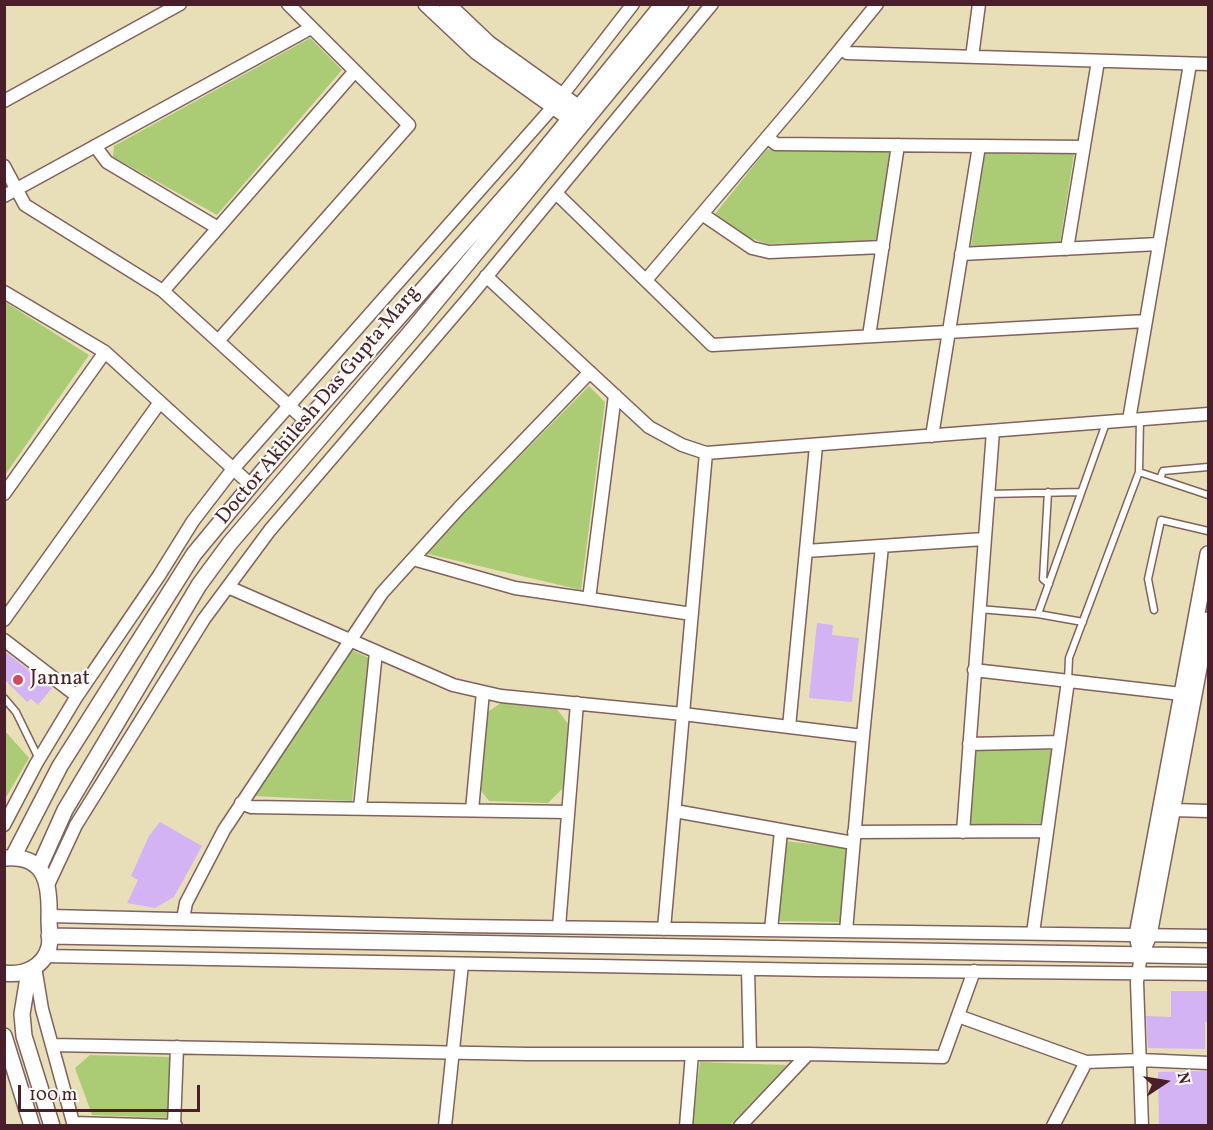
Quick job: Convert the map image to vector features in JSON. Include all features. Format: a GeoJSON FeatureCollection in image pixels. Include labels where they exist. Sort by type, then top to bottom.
{"type":"FeatureCollection","features":[{"type":"Feature","properties":{"kind":"street"},"geometry":{"type":"LineString","coordinates":[[4,101],[180,4]]}},
{"type":"Feature","properties":{"kind":"street"},"geometry":{"type":"LineString","coordinates":[[218,341],[410,125],[288,4]]}},
{"type":"Feature","properties":{"kind":"street"},"geometry":{"type":"LineString","coordinates":[[426,4],[477,52],[558,101]]}},
{"type":"Feature","properties":{"kind":"street"},"geometry":{"type":"LineString","coordinates":[[447,4],[488,43],[580,117]]}},
{"type":"Feature","properties":{"kind":"street"},"geometry":{"type":"LineString","coordinates":[[4,825],[39,759],[78,696],[193,521],[233,469],[558,101],[633,4]]}},
{"type":"Feature","properties":{"kind":"street","name":"Doctor Akhilesh Das Gupta Marg"},"geometry":{"type":"LineString","coordinates":[[39,868],[65,810],[199,585],[230,543],[422,316],[580,117],[663,4]]}},
{"type":"Feature","properties":{"kind":"street","name":"Doctor Akhilesh Das Gupta Marg"},"geometry":{"type":"LineString","coordinates":[[9,857],[60,766],[194,554],[251,485],[524,175],[580,117],[681,4]]}},
{"type":"Feature","properties":{"kind":"street"},"geometry":{"type":"LineString","coordinates":[[48,885],[76,825],[204,619],[270,530],[436,336],[712,4]]}},
{"type":"Feature","properties":{"kind":"street"},"geometry":{"type":"LineString","coordinates":[[646,280],[877,4]]}},
{"type":"Feature","properties":{"kind":"street"},"geometry":{"type":"LineString","coordinates":[[972,57],[980,4]]}},
{"type":"Feature","properties":{"kind":"street"},"geometry":{"type":"LineString","coordinates":[[4,196],[311,28]]}},
{"type":"Feature","properties":{"kind":"street"},"geometry":{"type":"LineString","coordinates":[[841,48],[847,53],[1209,64]]}},
{"type":"Feature","properties":{"kind":"street"},"geometry":{"type":"LineString","coordinates":[[1067,249],[1098,61]]}},
{"type":"Feature","properties":{"kind":"street"},"geometry":{"type":"LineString","coordinates":[[1134,420],[1146,321],[1190,64]]}},
{"type":"Feature","properties":{"kind":"street"},"geometry":{"type":"LineString","coordinates":[[163,291],[355,71]]}},
{"type":"Feature","properties":{"kind":"street"},"geometry":{"type":"LineString","coordinates":[[767,138],[776,144],[1084,147]]}},
{"type":"Feature","properties":{"kind":"street"},"geometry":{"type":"LineString","coordinates":[[869,336],[898,145]]}},
{"type":"Feature","properties":{"kind":"street"},"geometry":{"type":"LineString","coordinates":[[95,146],[106,162],[218,228]]}},
{"type":"Feature","properties":{"kind":"street"},"geometry":{"type":"LineString","coordinates":[[932,436],[979,146]]}},
{"type":"Feature","properties":{"kind":"street"},"geometry":{"type":"LineString","coordinates":[[4,166],[25,205],[163,291],[307,422]]}},
{"type":"Feature","properties":{"kind":"street"},"geometry":{"type":"LineString","coordinates":[[555,193],[712,345],[1146,321]]}},
{"type":"Feature","properties":{"kind":"street"},"geometry":{"type":"LineString","coordinates":[[702,214],[752,248],[769,252],[883,248]]}},
{"type":"Feature","properties":{"kind":"street"},"geometry":{"type":"LineString","coordinates":[[961,254],[1159,244]]}},
{"type":"Feature","properties":{"kind":"street"},"geometry":{"type":"LineString","coordinates":[[486,276],[649,427],[682,446],[706,453],[1209,414]]}},
{"type":"Feature","properties":{"kind":"street"},"geometry":{"type":"LineString","coordinates":[[4,292],[105,352],[251,485]]}},
{"type":"Feature","properties":{"kind":"street"},"geometry":{"type":"LineString","coordinates":[[413,301],[436,336]]}},
{"type":"Feature","properties":{"kind":"street"},"geometry":{"type":"LineString","coordinates":[[4,494],[105,352]]}},
{"type":"Feature","properties":{"kind":"street"},"geometry":{"type":"LineString","coordinates":[[183,919],[186,903],[224,830],[382,593],[459,508],[590,372]]}},
{"type":"Feature","properties":{"kind":"street"},"geometry":{"type":"LineString","coordinates":[[589,599],[615,395]]}},
{"type":"Feature","properties":{"kind":"street"},"geometry":{"type":"LineString","coordinates":[[4,620],[160,402]]}},
{"type":"Feature","properties":{"kind":"street"},"geometry":{"type":"LineString","coordinates":[[963,832],[993,431]]}},
{"type":"Feature","properties":{"kind":"street"},"geometry":{"type":"LineString","coordinates":[[789,727],[816,446]]}},
{"type":"Feature","properties":{"kind":"street"},"geometry":{"type":"LineString","coordinates":[[664,929],[706,453]]}},
{"type":"Feature","properties":{"kind":"street"},"geometry":{"type":"LineString","coordinates":[[806,551],[984,539]]}},
{"type":"Feature","properties":{"kind":"street"},"geometry":{"type":"LineString","coordinates":[[846,931],[882,546]]}},
{"type":"Feature","properties":{"kind":"street"},"geometry":{"type":"LineString","coordinates":[[1143,935],[1173,810],[1209,554]]}},
{"type":"Feature","properties":{"kind":"street"},"geometry":{"type":"LineString","coordinates":[[413,559],[515,588],[692,614]]}},
{"type":"Feature","properties":{"kind":"street"},"geometry":{"type":"LineString","coordinates":[[228,587],[453,685],[501,696],[683,714],[863,736]]}},
{"type":"Feature","properties":{"kind":"street"},"geometry":{"type":"LineString","coordinates":[[1143,1125],[1138,973],[1143,935],[1188,695],[1209,620]]}},
{"type":"Feature","properties":{"kind":"street"},"geometry":{"type":"LineString","coordinates":[[4,640],[78,696]]}},
{"type":"Feature","properties":{"kind":"street"},"geometry":{"type":"LineString","coordinates":[[360,808],[376,652]]}},
{"type":"Feature","properties":{"kind":"street"},"geometry":{"type":"LineString","coordinates":[[974,670],[1188,695]]}},
{"type":"Feature","properties":{"kind":"street"},"geometry":{"type":"LineString","coordinates":[[1033,933],[1068,681]]}},
{"type":"Feature","properties":{"kind":"street"},"geometry":{"type":"LineString","coordinates":[[472,810],[483,692]]}},
{"type":"Feature","properties":{"kind":"street"},"geometry":{"type":"LineString","coordinates":[[559,927],[577,704]]}},
{"type":"Feature","properties":{"kind":"street"},"geometry":{"type":"LineString","coordinates":[[969,744],[1059,742]]}},
{"type":"Feature","properties":{"kind":"street"},"geometry":{"type":"LineString","coordinates":[[241,804],[251,807],[568,812]]}},
{"type":"Feature","properties":{"kind":"street"},"geometry":{"type":"LineString","coordinates":[[1173,810],[1209,811]]}},
{"type":"Feature","properties":{"kind":"street"},"geometry":{"type":"LineString","coordinates":[[675,812],[781,831],[854,838],[963,832],[1047,831]]}},
{"type":"Feature","properties":{"kind":"street"},"geometry":{"type":"LineString","coordinates":[[771,930],[781,831]]}},
{"type":"Feature","properties":{"kind":"street"},"geometry":{"type":"LineString","coordinates":[[9,857],[23,859],[39,868],[48,885],[49,947],[36,964],[22,1014],[24,1036],[52,1125]]}},
{"type":"Feature","properties":{"kind":"street"},"geometry":{"type":"LineString","coordinates":[[50,916],[664,929],[1209,936]]}},
{"type":"Feature","properties":{"kind":"street"},"geometry":{"type":"LineString","coordinates":[[49,936],[1209,956]]}},
{"type":"Feature","properties":{"kind":"street"},"geometry":{"type":"LineString","coordinates":[[36,964],[42,1009],[73,1124],[175,1125],[177,1047]]}},
{"type":"Feature","properties":{"kind":"street"},"geometry":{"type":"LineString","coordinates":[[4,973],[11,974],[36,964],[462,964],[1209,974]]}},
{"type":"Feature","properties":{"kind":"street"},"geometry":{"type":"LineString","coordinates":[[445,1125],[462,964]]}},
{"type":"Feature","properties":{"kind":"street"},"geometry":{"type":"LineString","coordinates":[[748,969],[750,1054]]}},
{"type":"Feature","properties":{"kind":"street"},"geometry":{"type":"LineString","coordinates":[[52,1045],[943,1057],[974,971]]}},
{"type":"Feature","properties":{"kind":"street"},"geometry":{"type":"LineString","coordinates":[[958,1016],[1086,1062],[1140,1060],[1209,1063]]}},
{"type":"Feature","properties":{"kind":"street"},"geometry":{"type":"LineString","coordinates":[[4,1036],[32,1125]]}},
{"type":"Feature","properties":{"kind":"street"},"geometry":{"type":"LineString","coordinates":[[686,1125],[692,1054]]}},
{"type":"Feature","properties":{"kind":"street"},"geometry":{"type":"LineString","coordinates":[[740,1125],[808,1054]]}},
{"type":"Feature","properties":{"kind":"street"},"geometry":{"type":"LineString","coordinates":[[1053,1125],[1086,1062]]}},
{"type":"Feature","properties":{"kind":"lane"},"geometry":{"type":"LineString","coordinates":[[1068,681],[1069,658],[1139,472],[1134,420]]}},
{"type":"Feature","properties":{"kind":"lane"},"geometry":{"type":"LineString","coordinates":[[1038,614],[1106,422]]}},
{"type":"Feature","properties":{"kind":"lane"},"geometry":{"type":"LineString","coordinates":[[1160,478],[1163,471],[1209,467]]}},
{"type":"Feature","properties":{"kind":"lane"},"geometry":{"type":"LineString","coordinates":[[1139,472],[1209,495]]}},
{"type":"Feature","properties":{"kind":"lane"},"geometry":{"type":"LineString","coordinates":[[1048,492],[1043,579],[1049,584]]}},
{"type":"Feature","properties":{"kind":"lane"},"geometry":{"type":"LineString","coordinates":[[988,494],[1081,492]]}},
{"type":"Feature","properties":{"kind":"lane"},"geometry":{"type":"LineString","coordinates":[[1154,610],[1148,579],[1161,520],[1209,531]]}},
{"type":"Feature","properties":{"kind":"lane"},"geometry":{"type":"LineString","coordinates":[[979,609],[1038,614],[1083,622]]}},
{"type":"Feature","properties":{"kind":"lane"},"geometry":{"type":"LineString","coordinates":[[4,698],[16,712],[39,759]]}},
{"type":"Feature","properties":{"kind":"green space"},"geometry":{"type":"Polygon","coordinates":[[[310,38],[342,70],[217,215],[113,157],[114,146],[310,38]]]}},
{"type":"Feature","properties":{"kind":"green space"},"geometry":{"type":"Polygon","coordinates":[[[767,149],[892,152],[877,241],[768,244],[747,237],[715,214],[767,149]]]}},
{"type":"Feature","properties":{"kind":"green space"},"geometry":{"type":"Polygon","coordinates":[[[985,153],[1074,154],[1060,243],[971,246],[985,153]]]}},
{"type":"Feature","properties":{"kind":"green space"},"geometry":{"type":"Polygon","coordinates":[[[5,302],[89,355],[5,475],[5,302]]]}},
{"type":"Feature","properties":{"kind":"green space"},"geometry":{"type":"Polygon","coordinates":[[[589,386],[605,402],[581,590],[424,553],[589,386]]]}},
{"type":"Feature","properties":{"kind":"green space"},"geometry":{"type":"Polygon","coordinates":[[[350,649],[369,658],[352,801],[254,796],[350,649]]]}},
{"type":"Feature","properties":{"kind":"green space"},"geometry":{"type":"Polygon","coordinates":[[[501,703],[557,709],[568,724],[563,788],[548,803],[489,801],[479,788],[486,713],[501,703]]]}},
{"type":"Feature","properties":{"kind":"green space"},"geometry":{"type":"Polygon","coordinates":[[[5,731],[29,758],[5,799],[5,731]]]}},
{"type":"Feature","properties":{"kind":"green space"},"geometry":{"type":"Polygon","coordinates":[[[975,749],[1054,750],[1042,823],[970,825],[975,749]]]}},
{"type":"Feature","properties":{"kind":"green space"},"geometry":{"type":"Polygon","coordinates":[[[785,841],[847,848],[841,922],[776,921],[785,841]]]}},
{"type":"Feature","properties":{"kind":"green space"},"geometry":{"type":"Polygon","coordinates":[[[90,1055],[171,1057],[169,1118],[92,1115],[75,1068],[90,1055]]]}},
{"type":"Feature","properties":{"kind":"green space"},"geometry":{"type":"Polygon","coordinates":[[[700,1062],[787,1065],[730,1125],[692,1125],[700,1062]]]}},
{"type":"Feature","properties":{"kind":"building"},"geometry":{"type":"Polygon","coordinates":[[[817,623],[833,625],[832,635],[859,638],[852,702],[809,698],[817,623]]]}},
{"type":"Feature","properties":{"kind":"building"},"geometry":{"type":"Polygon","coordinates":[[[4,651],[52,688],[38,705],[31,699],[27,702],[4,679],[4,651]]]}},
{"type":"Feature","properties":{"kind":"building"},"geometry":{"type":"Polygon","coordinates":[[[160,822],[202,846],[174,897],[155,908],[127,903],[138,880],[131,876],[149,836],[160,822]]]}},
{"type":"Feature","properties":{"kind":"building"},"geometry":{"type":"Polygon","coordinates":[[[1171,991],[1209,991],[1209,1022],[1205,1022],[1205,1049],[1148,1048],[1146,1016],[1171,1017],[1171,991]]]}},
{"type":"Feature","properties":{"kind":"building"},"geometry":{"type":"Polygon","coordinates":[[[1209,1071],[1209,1125],[1159,1125],[1158,1072],[1209,1071]]]}},
{"type":"Feature","properties":{"kind":"place","name":"Jannat"},"geometry":{"type":"Point","coordinates":[18,680]}}]}
